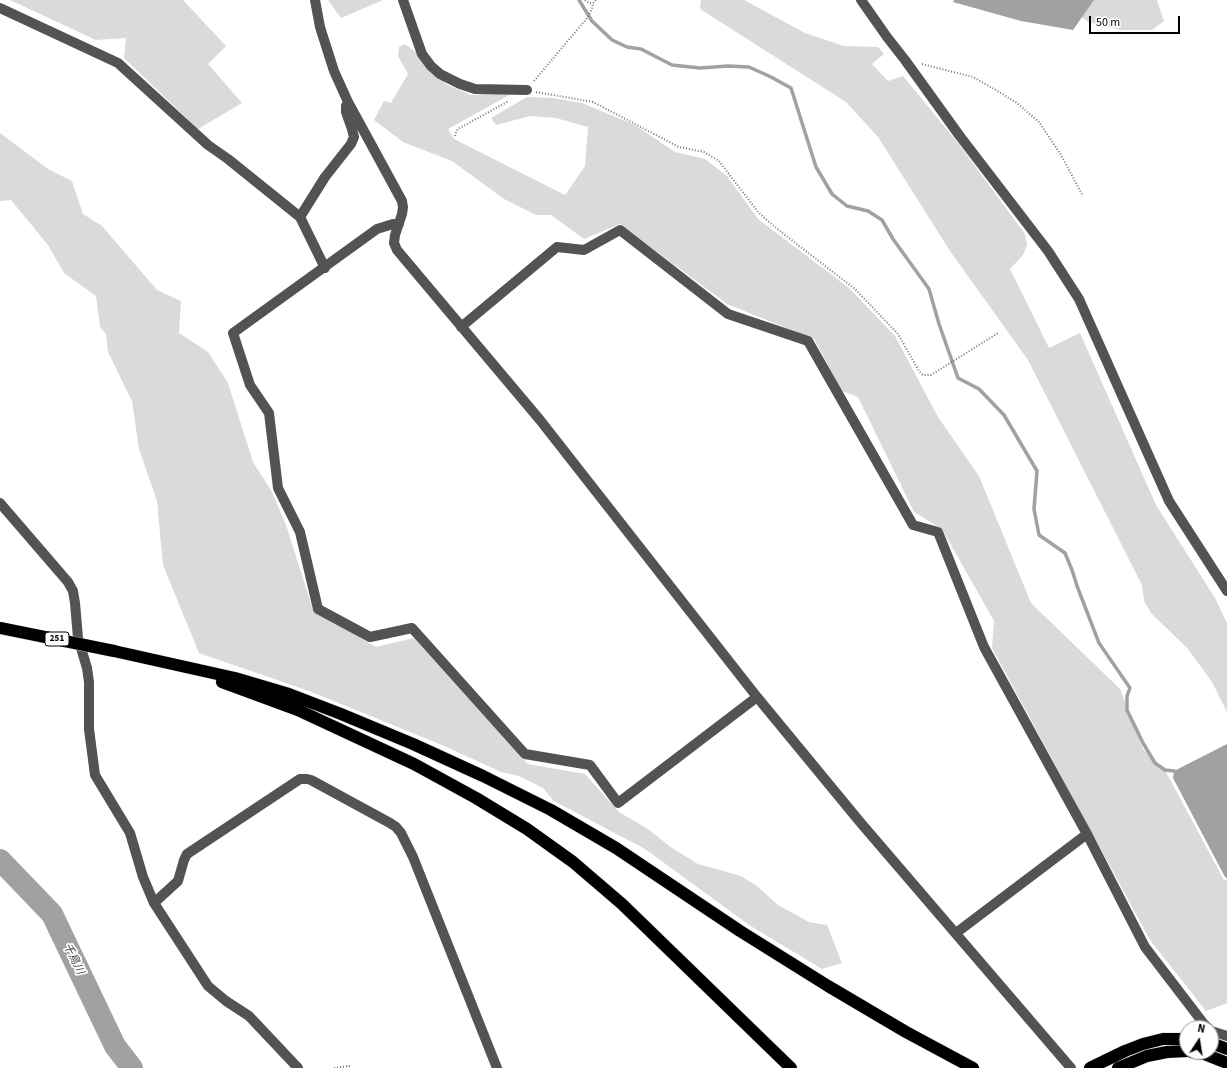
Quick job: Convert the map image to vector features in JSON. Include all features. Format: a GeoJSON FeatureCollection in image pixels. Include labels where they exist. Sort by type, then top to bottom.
{"type":"FeatureCollection","features":[{"type":"Feature","properties":{"kind":"highway","name":"251"},"geometry":{"type":"LineString","coordinates":[[0,628],[172,664]]}},
{"type":"Feature","properties":{"kind":"highway"},"geometry":{"type":"LineString","coordinates":[[172,664],[298,710],[356,736],[421,768],[476,798],[527,829],[573,862],[622,904],[790,1068]]}},
{"type":"Feature","properties":{"kind":"highway"},"geometry":{"type":"LineString","coordinates":[[172,664],[235,678],[289,694],[341,714],[399,738],[483,776],[551,810],[616,848],[740,932],[828,986],[918,1039],[973,1068]]}},
{"type":"Feature","properties":{"kind":"highway"},"geometry":{"type":"LineString","coordinates":[[1090,1068],[1125,1051],[1144,1044],[1163,1039],[1179,1039]]}},
{"type":"Feature","properties":{"kind":"highway"},"geometry":{"type":"LineString","coordinates":[[1118,1068],[1148,1056],[1167,1052],[1179,1052]]}},
{"type":"Feature","properties":{"kind":"street"},"geometry":{"type":"LineString","coordinates":[[314,0],[320,26],[334,71],[348,102],[402,201],[403,207],[394,243],[396,250],[540,420],[757,697],[860,822],[1068,1065]]}},
{"type":"Feature","properties":{"kind":"street"},"geometry":{"type":"LineString","coordinates":[[403,0],[422,54],[431,66],[440,74],[460,84],[475,89],[527,90]]}},
{"type":"Feature","properties":{"kind":"street"},"geometry":{"type":"LineString","coordinates":[[861,0],[959,135],[1048,251],[1079,299],[1169,501],[1227,590]]}},
{"type":"Feature","properties":{"kind":"street"},"geometry":{"type":"LineString","coordinates":[[0,8],[118,63],[208,145],[228,158],[300,216],[325,268]]}},
{"type":"Feature","properties":{"kind":"street"},"geometry":{"type":"LineString","coordinates":[[300,216],[325,177],[351,144],[354,137],[346,112],[348,102]]}},
{"type":"Feature","properties":{"kind":"street"},"geometry":{"type":"LineString","coordinates":[[399,224],[393,224],[377,230],[233,333],[250,385],[269,413],[278,488],[300,532],[318,609],[370,637],[412,628],[525,754],[590,765],[618,803],[757,697]]}},
{"type":"Feature","properties":{"kind":"street"},"geometry":{"type":"LineString","coordinates":[[462,327],[557,247],[584,250],[620,230],[728,314],[808,341],[913,525],[938,532],[984,647],[1087,834],[1145,947],[1201,1020]]}},
{"type":"Feature","properties":{"kind":"street"},"geometry":{"type":"LineString","coordinates":[[0,503],[68,582],[73,591],[78,638],[87,668],[89,682],[89,729],[96,775],[130,833],[143,877],[154,902],[208,986],[226,1001],[249,1016],[298,1068]]}},
{"type":"Feature","properties":{"kind":"street"},"geometry":{"type":"LineString","coordinates":[[154,902],[178,881],[187,854],[300,779],[311,780],[390,823],[396,827],[400,833],[413,857],[497,1068]]}},
{"type":"Feature","properties":{"kind":"street"},"geometry":{"type":"LineString","coordinates":[[956,933],[1087,834]]}},
{"type":"Feature","properties":{"kind":"path"},"geometry":{"type":"LineString","coordinates":[[585,0],[589,3],[593,3]]}},
{"type":"Feature","properties":{"kind":"path"},"geometry":{"type":"LineString","coordinates":[[455,136],[458,129],[527,90],[587,18],[593,3],[596,0]]}},
{"type":"Feature","properties":{"kind":"path"},"geometry":{"type":"LineString","coordinates":[[905,60],[973,77],[1017,103],[1039,122],[1062,155],[1083,196]]}},
{"type":"Feature","properties":{"kind":"path"},"geometry":{"type":"LineString","coordinates":[[527,90],[593,102],[679,147],[704,152],[719,161],[763,216],[776,228],[855,289],[898,334],[919,371],[923,375],[931,375],[998,333]]}},
{"type":"Feature","properties":{"kind":"path"},"geometry":{"type":"LineString","coordinates":[[334,1068],[348,1066],[350,1068]]}},
{"type":"Feature","properties":{"kind":"shaded area"},"geometry":{"type":"Polygon","coordinates":[[[10,0],[183,0],[226,46],[208,64],[242,103],[198,129],[124,58],[126,38],[96,40],[10,0]]]}},
{"type":"Feature","properties":{"kind":"shaded area"},"geometry":{"type":"Polygon","coordinates":[[[328,0],[383,0],[341,18],[328,0]]]}},
{"type":"Feature","properties":{"kind":"shaded area"},"geometry":{"type":"Polygon","coordinates":[[[701,0],[744,0],[805,33],[844,46],[878,47],[884,54],[872,64],[888,81],[903,76],[958,143],[1025,234],[1027,245],[1023,255],[1010,269],[1049,348],[1080,333],[1156,505],[1215,598],[1227,623],[1227,712],[1212,682],[1188,649],[1151,613],[1144,601],[1142,585],[1028,360],[950,251],[878,137],[846,102],[700,9],[701,0]]]}},
{"type":"Feature","properties":{"kind":"shaded area"},"geometry":{"type":"Polygon","coordinates":[[[954,0],[1094,0],[1073,30],[1021,21],[953,2],[954,0]]]}},
{"type":"Feature","properties":{"kind":"shaded area"},"geometry":{"type":"Polygon","coordinates":[[[1066,0],[1157,0],[1164,21],[1152,30],[1121,30],[1088,22],[1066,5],[1066,0]]]}},
{"type":"Feature","properties":{"kind":"shaded area"},"geometry":{"type":"Polygon","coordinates":[[[405,44],[421,56],[446,84],[471,95],[513,93],[448,129],[454,139],[565,195],[585,166],[588,127],[556,118],[530,116],[496,125],[491,118],[527,97],[553,98],[582,103],[635,125],[675,152],[705,159],[727,176],[758,219],[849,288],[895,336],[938,417],[979,476],[1031,603],[1120,689],[1143,749],[1166,772],[1224,880],[1227,880],[1227,1003],[1206,1011],[1150,940],[992,648],[994,621],[942,529],[914,512],[858,397],[842,391],[814,339],[727,304],[620,224],[584,239],[551,215],[536,215],[504,199],[452,161],[403,142],[374,120],[384,101],[391,103],[408,74],[398,56],[399,47],[405,44]]]}},
{"type":"Feature","properties":{"kind":"shaded area"},"geometry":{"type":"Polygon","coordinates":[[[0,133],[48,169],[72,181],[83,214],[102,226],[157,290],[181,301],[179,333],[208,352],[228,383],[253,462],[272,492],[286,525],[313,610],[376,647],[414,638],[528,764],[585,774],[619,812],[648,829],[672,848],[698,864],[741,876],[757,886],[778,905],[809,922],[827,925],[842,963],[822,969],[749,925],[645,849],[554,801],[543,788],[519,776],[501,772],[442,745],[309,691],[199,653],[163,565],[157,501],[139,449],[132,401],[108,352],[106,334],[100,327],[96,296],[64,273],[48,245],[11,200],[0,201],[0,133]]]}},
{"type":"Feature","properties":{"kind":"shaded area"},"geometry":{"type":"Polygon","coordinates":[[[1227,744],[1227,878],[1225,877],[1173,778],[1174,771],[1227,744]]]}},
{"type":"Feature","properties":{"kind":"waterway"},"geometry":{"type":"LineString","coordinates":[[579,0],[592,21],[612,40],[627,47],[641,49],[672,65],[700,68],[728,66],[749,67],[791,88],[816,167],[832,194],[847,206],[868,211],[882,220],[893,239],[929,289],[939,324],[958,378],[979,389],[1004,415],[1037,471],[1034,509],[1039,535],[1065,553],[1099,643],[1130,688],[1127,696],[1127,710],[1143,743],[1155,763],[1165,770],[1174,771]]}},
{"type":"Feature","properties":{"kind":"waterway","name":"千鳥川"},"geometry":{"type":"LineString","coordinates":[[0,860],[52,914],[115,1046],[132,1068]]}}]}
